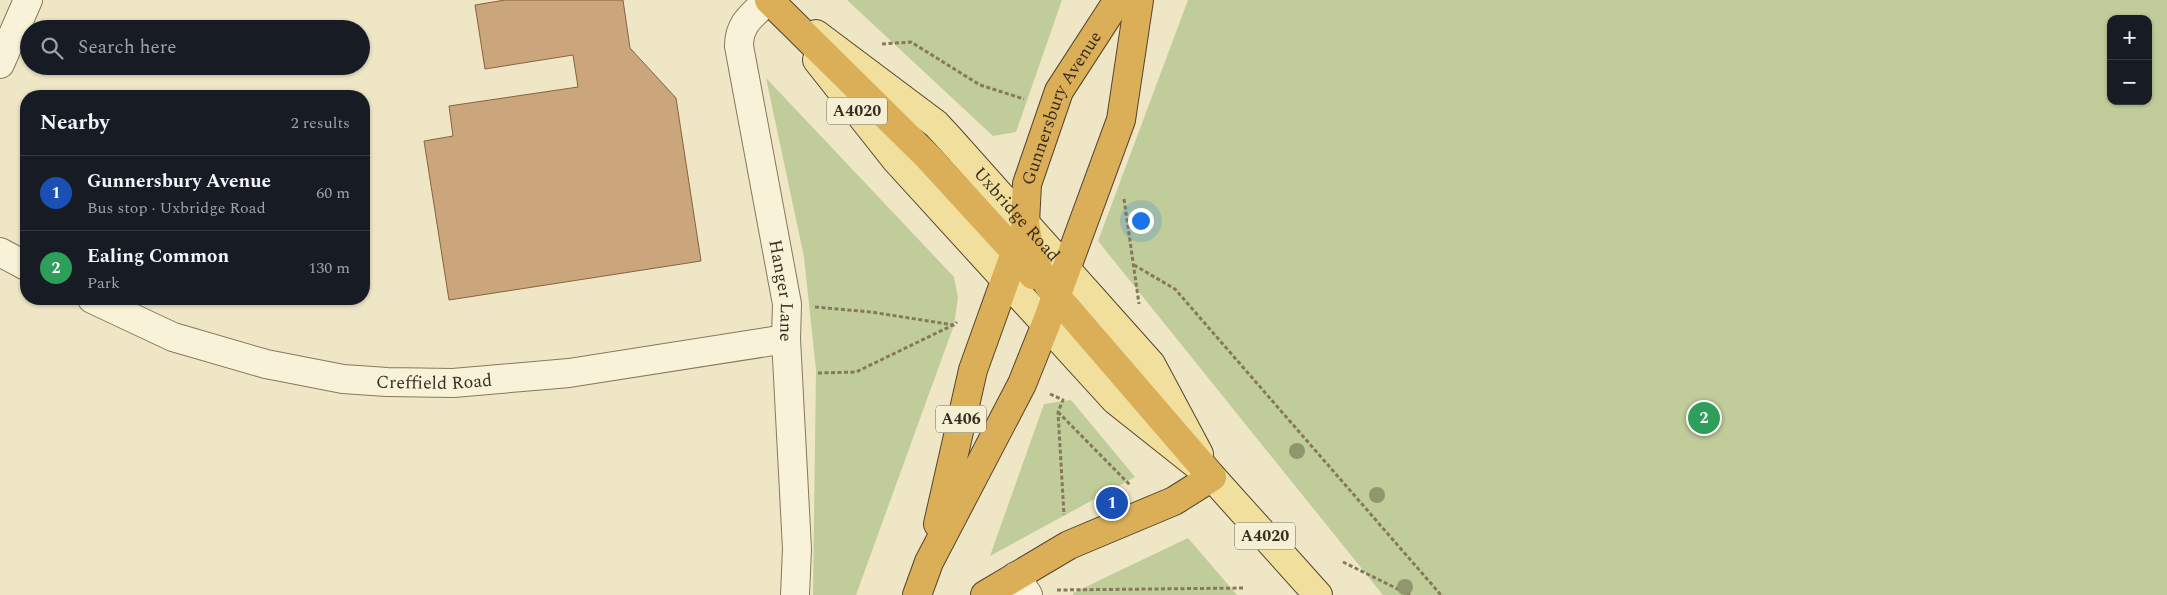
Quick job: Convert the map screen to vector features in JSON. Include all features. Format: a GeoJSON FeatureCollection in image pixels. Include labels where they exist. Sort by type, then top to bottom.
{"type":"FeatureCollection","features":[{"type":"Feature","properties":{"kind":"highway"},"geometry":{"type":"LineString","coordinates":[[769,0],[928,157],[1015,252],[1032,275],[1041,296],[1046,324]]}},
{"type":"Feature","properties":{"kind":"highway","name":"Gunnersbury Avenue"},"geometry":{"type":"LineString","coordinates":[[1025,223],[1027,184],[1059,91],[1118,0]]}},
{"type":"Feature","properties":{"kind":"highway","name":"Gunnersbury Avenue"},"geometry":{"type":"LineString","coordinates":[[1066,268],[1121,120],[1140,0]]}},
{"type":"Feature","properties":{"kind":"highway"},"geometry":{"type":"LineString","coordinates":[[986,595],[1030,587],[1070,545],[1174,501],[1212,477],[1056,296],[1040,273],[1029,248],[1025,223]]}},
{"type":"Feature","properties":{"kind":"highway","name":"A406"},"geometry":{"type":"LineString","coordinates":[[917,595],[929,562],[972,370],[1025,223]]}},
{"type":"Feature","properties":{"kind":"highway","name":"A406"},"geometry":{"type":"LineString","coordinates":[[929,562],[1022,384],[1066,268]]}},
{"type":"Feature","properties":{"kind":"main road","name":"Uxbridge Road"},"geometry":{"type":"LineString","coordinates":[[769,0],[936,124],[1151,364],[1212,477]]}},
{"type":"Feature","properties":{"kind":"main road","name":"Uxbridge Road"},"geometry":{"type":"LineString","coordinates":[[769,0],[896,160],[1115,400],[1212,477],[1318,595]]}},
{"type":"Feature","properties":{"kind":"street"},"geometry":{"type":"LineString","coordinates":[[0,64],[28,0]]}},
{"type":"Feature","properties":{"kind":"street","name":"Hanger Lane"},"geometry":{"type":"LineString","coordinates":[[769,0],[742,26],[739,34],[739,46],[787,304],[786,339],[797,549],[795,595]]}},
{"type":"Feature","properties":{"kind":"street"},"geometry":{"type":"LineString","coordinates":[[0,252],[20,263]]}},
{"type":"Feature","properties":{"kind":"street","name":"Creffield Road"},"geometry":{"type":"LineString","coordinates":[[105,305],[173,337],[266,364],[342,379],[378,381],[453,383],[569,373],[786,339]]}},
{"type":"Feature","properties":{"kind":"path"},"geometry":{"type":"LineString","coordinates":[[882,44],[911,42],[980,85],[1032,102]]}},
{"type":"Feature","properties":{"kind":"path"},"geometry":{"type":"LineString","coordinates":[[1123,195],[1140,310]]}},
{"type":"Feature","properties":{"kind":"path"},"geometry":{"type":"LineString","coordinates":[[1134,265],[1174,289],[1441,595]]}},
{"type":"Feature","properties":{"kind":"path"},"geometry":{"type":"LineString","coordinates":[[787,304],[871,312],[954,325]]}},
{"type":"Feature","properties":{"kind":"path"},"geometry":{"type":"LineString","coordinates":[[816,373],[856,372],[954,325],[960,320]]}},
{"type":"Feature","properties":{"kind":"path"},"geometry":{"type":"LineString","coordinates":[[1042,392],[1063,400]]}},
{"type":"Feature","properties":{"kind":"path"},"geometry":{"type":"LineString","coordinates":[[1064,524],[1058,412],[1068,393]]}},
{"type":"Feature","properties":{"kind":"path"},"geometry":{"type":"LineString","coordinates":[[1058,412],[1134,489]]}},
{"type":"Feature","properties":{"kind":"path"},"geometry":{"type":"LineString","coordinates":[[1344,562],[1410,595]]}},
{"type":"Feature","properties":{"kind":"path"},"geometry":{"type":"LineString","coordinates":[[1030,587],[1245,588]]}},
{"type":"Feature","properties":{"kind":"green space"},"geometry":{"type":"Polygon","coordinates":[[[847,0],[1062,0],[1016,132],[993,136],[847,0]]]}},
{"type":"Feature","properties":{"kind":"green space"},"geometry":{"type":"Polygon","coordinates":[[[1188,0],[2167,0],[2167,595],[1383,595],[1098,241],[1188,0]]]}},
{"type":"Feature","properties":{"kind":"green space"},"geometry":{"type":"Polygon","coordinates":[[[766,78],[954,277],[958,298],[954,325],[856,595],[813,595],[816,370],[804,257],[766,78]]]}},
{"type":"Feature","properties":{"kind":"green space"},"geometry":{"type":"Polygon","coordinates":[[[1071,400],[1135,477],[990,556],[1044,404],[1071,400]]]}},
{"type":"Feature","properties":{"kind":"green space"},"geometry":{"type":"Polygon","coordinates":[[[1188,538],[1237,595],[1073,595],[1073,593],[1188,538]]]}},
{"type":"Feature","properties":{"kind":"building"},"geometry":{"type":"Polygon","coordinates":[[[505,0],[623,0],[630,48],[676,98],[701,261],[449,300],[424,141],[453,136],[449,106],[578,87],[573,55],[485,69],[475,5],[505,0]]]}},
{"type":"Feature","properties":{"kind":"place","name":"Ealing Common"},"geometry":{"type":"Point","coordinates":[1704,418]}},
{"type":"Feature","properties":{"kind":"place","name":"Gunnersbury Avenue"},"geometry":{"type":"Point","coordinates":[1112,503]}}]}
